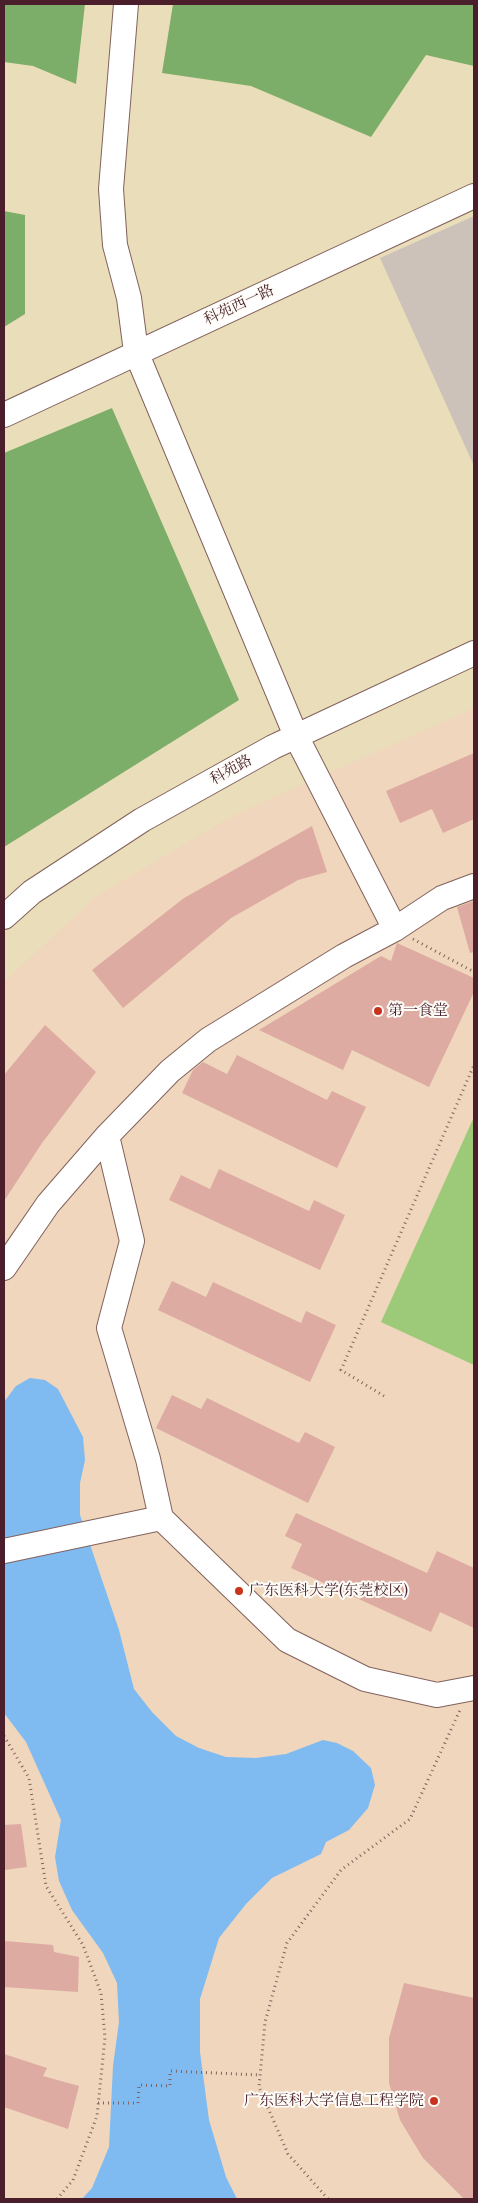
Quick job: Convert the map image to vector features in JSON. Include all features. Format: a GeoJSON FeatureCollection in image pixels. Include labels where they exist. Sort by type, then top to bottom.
{"type":"FeatureCollection","features":[{"type":"Feature","properties":{"kind":"street"},"geometry":{"type":"LineString","coordinates":[[126,4],[111,189],[115,245],[128,298],[136,352],[296,736],[395,929]]}},
{"type":"Feature","properties":{"kind":"street","name":"科苑西一路"},"geometry":{"type":"LineString","coordinates":[[4,415],[474,196]]}},
{"type":"Feature","properties":{"kind":"street","name":"科苑路"},"geometry":{"type":"LineString","coordinates":[[4,917],[32,892],[142,820],[273,746],[474,653]]}},
{"type":"Feature","properties":{"kind":"street"},"geometry":{"type":"LineString","coordinates":[[4,1268],[48,1204],[107,1136],[170,1071],[208,1040],[344,956],[395,929],[442,898],[474,886]]}},
{"type":"Feature","properties":{"kind":"street"},"geometry":{"type":"LineString","coordinates":[[107,1136],[132,1241],[109,1328],[148,1459],[161,1518],[287,1640],[365,1679],[437,1696],[472,1688]]}},
{"type":"Feature","properties":{"kind":"street"},"geometry":{"type":"LineString","coordinates":[[4,1551],[161,1518]]}},
{"type":"Feature","properties":{"kind":"path"},"geometry":{"type":"LineString","coordinates":[[395,929],[474,972]]}},
{"type":"Feature","properties":{"kind":"path"},"geometry":{"type":"LineString","coordinates":[[384,1396],[341,1370],[474,1065]]}},
{"type":"Feature","properties":{"kind":"path"},"geometry":{"type":"LineString","coordinates":[[328,2199],[288,2154],[259,2087],[265,2022],[287,1944],[341,1870],[410,1819],[472,1688]]}},
{"type":"Feature","properties":{"kind":"path"},"geometry":{"type":"LineString","coordinates":[[4,1736],[29,1778],[46,1886],[83,1945],[101,1993],[106,2038],[97,2116],[73,2180],[57,2199]]}},
{"type":"Feature","properties":{"kind":"path"},"geometry":{"type":"LineString","coordinates":[[98,2103],[138,2103],[139,2085],[170,2086],[170,2071],[260,2074]]}},
{"type":"Feature","properties":{"kind":"shaded area"},"geometry":{"type":"Polygon","coordinates":[[[474,216],[474,466],[380,258],[474,216]]]}},
{"type":"Feature","properties":{"kind":"shaded area","name":"广东医科大学(东莞校区)"},"geometry":{"type":"Polygon","coordinates":[[[474,708],[474,2199],[4,2199],[4,982],[95,897],[234,815],[474,708]]]}},
{"type":"Feature","properties":{"kind":"green space"},"geometry":{"type":"Polygon","coordinates":[[[4,4],[85,4],[76,84],[33,66],[4,62],[4,4]]]}},
{"type":"Feature","properties":{"kind":"green space"},"geometry":{"type":"Polygon","coordinates":[[[173,4],[474,4],[474,66],[426,55],[371,137],[251,86],[162,73],[173,4]]]}},
{"type":"Feature","properties":{"kind":"green space"},"geometry":{"type":"Polygon","coordinates":[[[4,211],[25,215],[25,314],[4,327],[4,211]]]}},
{"type":"Feature","properties":{"kind":"green space"},"geometry":{"type":"Polygon","coordinates":[[[112,408],[239,700],[4,847],[4,453],[112,408]]]}},
{"type":"Feature","properties":{"kind":"green space"},"geometry":{"type":"Polygon","coordinates":[[[474,1117],[474,1365],[381,1322],[474,1117]]]}},
{"type":"Feature","properties":{"kind":"water"},"geometry":{"type":"Polygon","coordinates":[[[30,1378],[45,1380],[58,1389],[83,1437],[85,1460],[80,1483],[80,1515],[119,1630],[134,1689],[152,1712],[176,1736],[199,1748],[226,1757],[256,1758],[286,1754],[323,1740],[337,1743],[353,1751],[371,1768],[375,1785],[368,1808],[349,1830],[326,1842],[321,1854],[272,1878],[246,1904],[219,1938],[200,1999],[200,2052],[209,2120],[226,2177],[237,2199],[82,2199],[92,2188],[109,2147],[113,2066],[119,2022],[117,1983],[103,1953],[72,1910],[59,1881],[55,1857],[61,1820],[26,1742],[4,1713],[4,1402],[16,1386],[30,1378]]]}},
{"type":"Feature","properties":{"kind":"building"},"geometry":{"type":"Polygon","coordinates":[[[474,753],[474,819],[443,833],[432,809],[400,823],[386,791],[474,753]]]}},
{"type":"Feature","properties":{"kind":"building"},"geometry":{"type":"Polygon","coordinates":[[[312,826],[327,872],[298,880],[231,918],[123,1008],[92,970],[184,898],[312,826]]]}},
{"type":"Feature","properties":{"kind":"building"},"geometry":{"type":"Polygon","coordinates":[[[474,901],[474,952],[470,953],[457,907],[474,901]]]}},
{"type":"Feature","properties":{"kind":"building","name":"第一食堂"},"geometry":{"type":"Polygon","coordinates":[[[397,943],[474,978],[474,992],[429,1087],[352,1050],[343,1070],[259,1030],[381,956],[391,961],[397,943]]]}},
{"type":"Feature","properties":{"kind":"building"},"geometry":{"type":"Polygon","coordinates":[[[45,1025],[96,1072],[42,1143],[4,1201],[4,1075],[45,1025]]]}},
{"type":"Feature","properties":{"kind":"building"},"geometry":{"type":"Polygon","coordinates":[[[237,1055],[327,1100],[332,1091],[366,1107],[337,1168],[182,1093],[193,1070],[203,1062],[227,1074],[237,1055]]]}},
{"type":"Feature","properties":{"kind":"building"},"geometry":{"type":"Polygon","coordinates":[[[219,1169],[309,1211],[314,1200],[345,1215],[320,1270],[169,1200],[181,1175],[210,1189],[219,1169]]]}},
{"type":"Feature","properties":{"kind":"building"},"geometry":{"type":"Polygon","coordinates":[[[172,1281],[206,1297],[213,1282],[301,1323],[306,1311],[336,1325],[310,1382],[158,1310],[172,1281]]]}},
{"type":"Feature","properties":{"kind":"building"},"geometry":{"type":"Polygon","coordinates":[[[172,1395],[201,1409],[207,1398],[299,1443],[305,1432],[335,1447],[308,1503],[156,1428],[172,1395]]]}},
{"type":"Feature","properties":{"kind":"building"},"geometry":{"type":"Polygon","coordinates":[[[296,1513],[427,1573],[437,1551],[474,1568],[474,1628],[440,1612],[431,1632],[291,1568],[302,1544],[285,1536],[296,1513]]]}},
{"type":"Feature","properties":{"kind":"building"},"geometry":{"type":"Polygon","coordinates":[[[21,1824],[27,1867],[4,1870],[4,1825],[21,1824]]]}},
{"type":"Feature","properties":{"kind":"building"},"geometry":{"type":"Polygon","coordinates":[[[4,1941],[53,1945],[54,1952],[79,1957],[78,1992],[4,1987],[4,1941]]]}},
{"type":"Feature","properties":{"kind":"building","name":"广东医科大学信息工程学院"},"geometry":{"type":"Polygon","coordinates":[[[404,1983],[474,1998],[474,2199],[464,2199],[423,2158],[400,2120],[389,2083],[389,2038],[404,1983]]]}},
{"type":"Feature","properties":{"kind":"building"},"geometry":{"type":"Polygon","coordinates":[[[4,2054],[47,2068],[43,2076],[79,2086],[68,2129],[4,2107],[4,2054]]]}},
{"type":"Feature","properties":{"kind":"place","name":"第一食堂"},"geometry":{"type":"Point","coordinates":[378,1011]}},
{"type":"Feature","properties":{"kind":"place","name":"广东医科大学(东莞校区)"},"geometry":{"type":"Point","coordinates":[239,1591]}},
{"type":"Feature","properties":{"kind":"place","name":"广东医科大学信息工程学院"},"geometry":{"type":"Point","coordinates":[434,2101]}}]}
